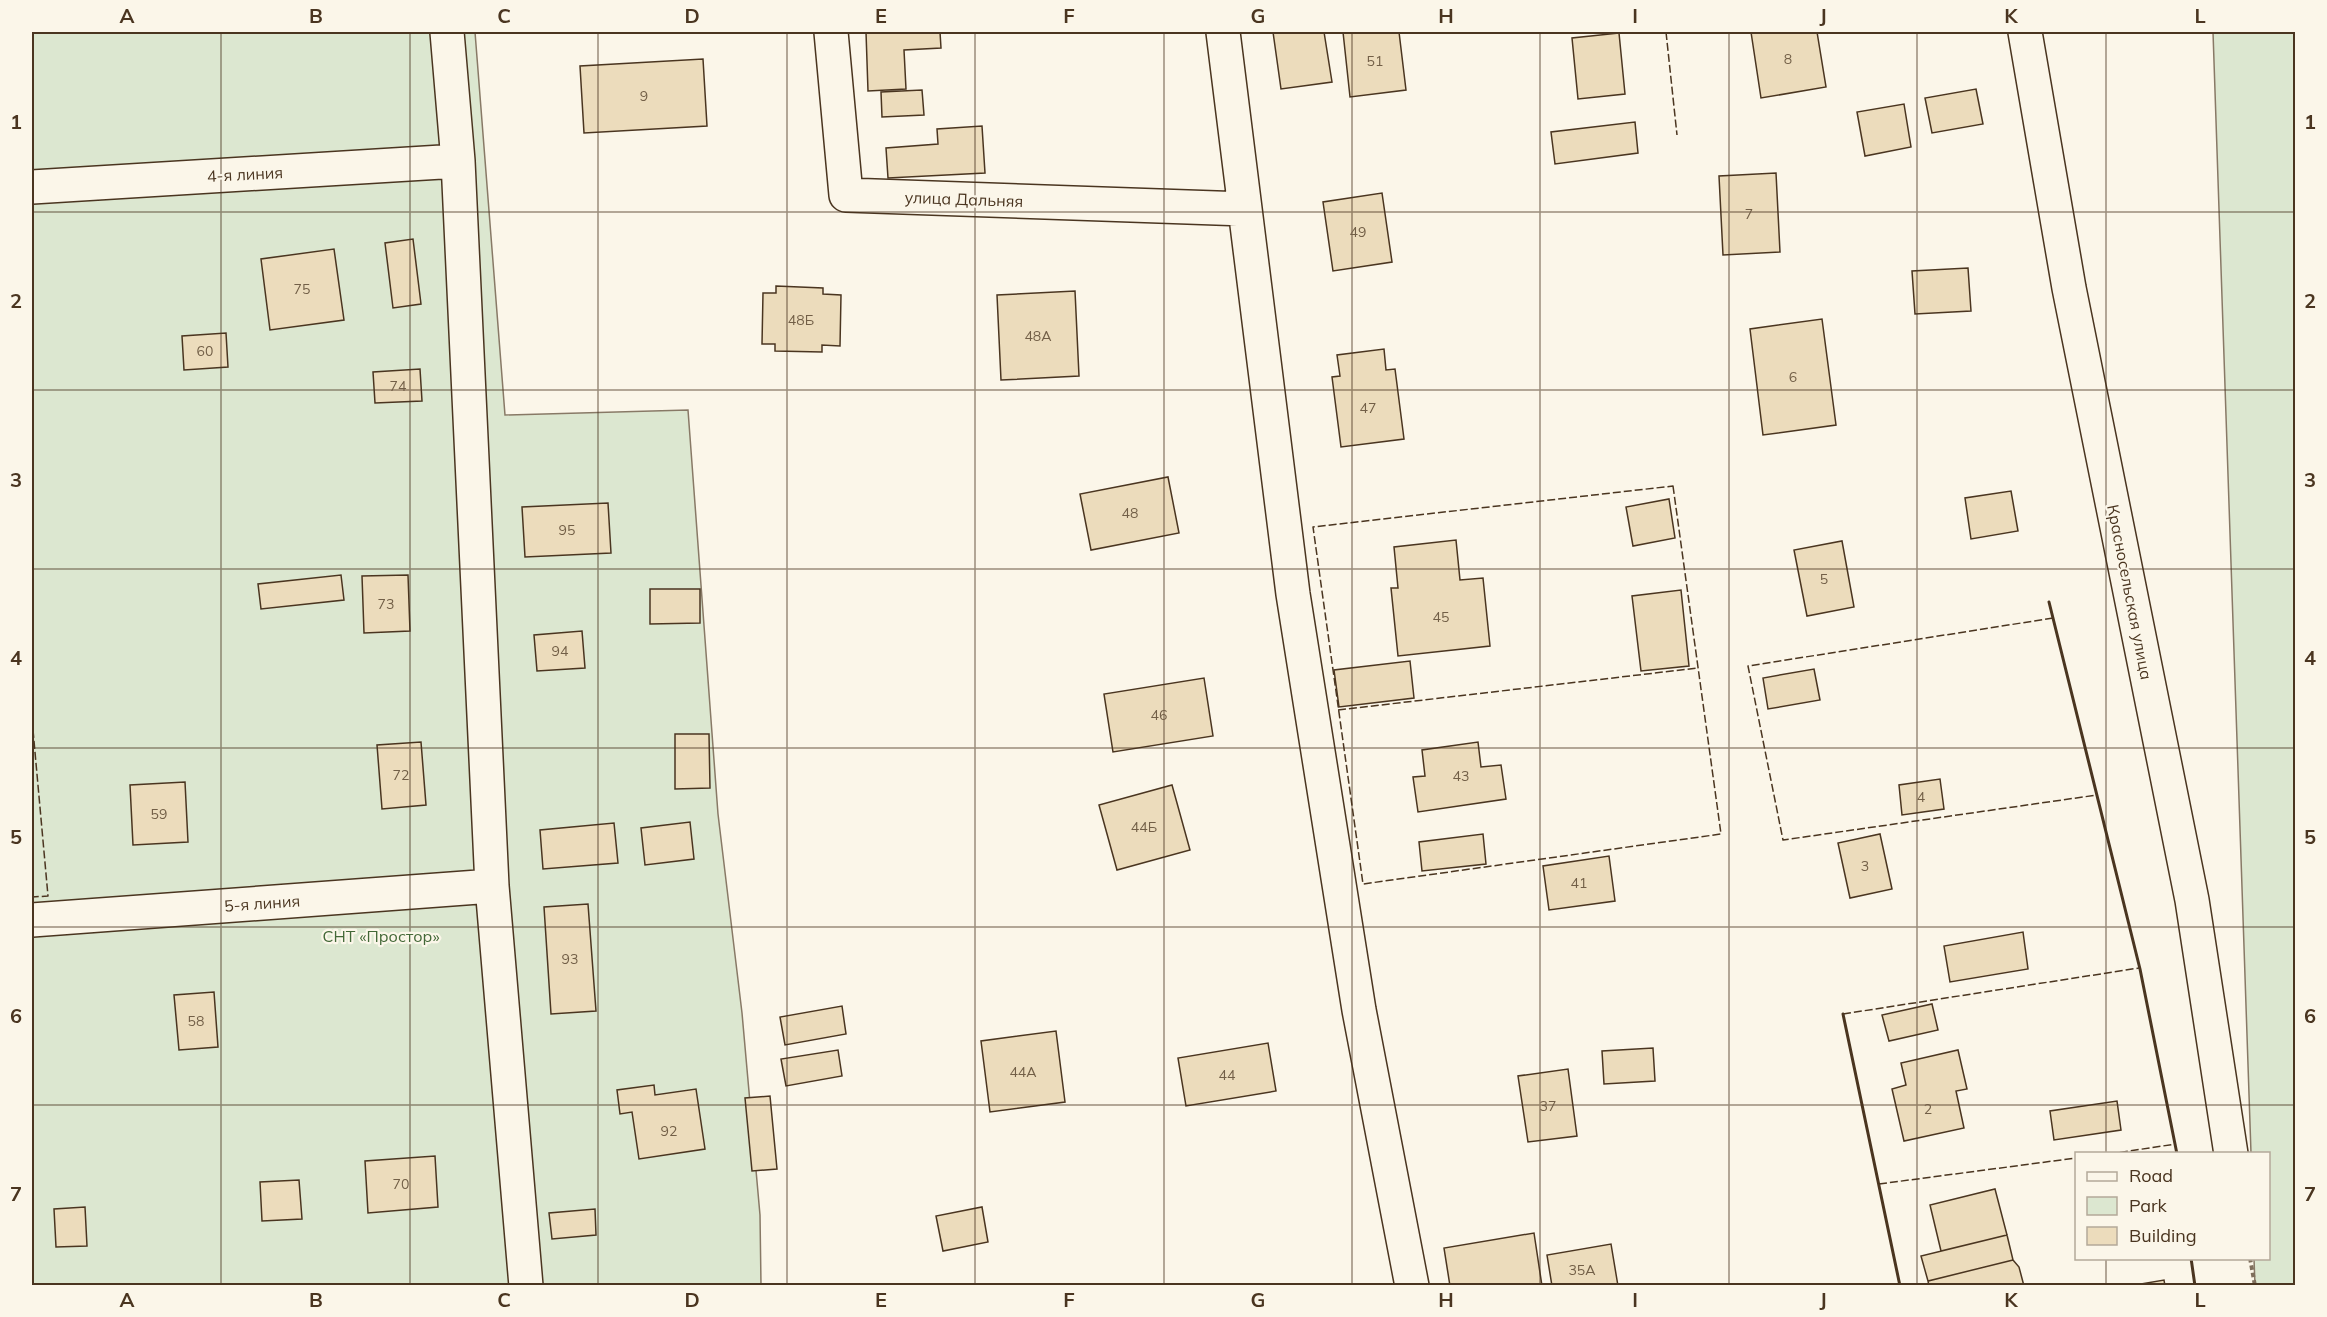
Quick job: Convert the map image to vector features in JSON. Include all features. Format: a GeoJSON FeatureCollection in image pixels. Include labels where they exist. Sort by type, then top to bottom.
{"type":"FeatureCollection","features":[{"type":"Feature","properties":{"kind":"street"},"geometry":{"type":"LineString","coordinates":[[447,32],[458,161],[492,886],[526,1286]]}},
{"type":"Feature","properties":{"kind":"street","name":"улица Дальняя"},"geometry":{"type":"LineString","coordinates":[[831,32],[846,195],[1245,209]]}},
{"type":"Feature","properties":{"kind":"street"},"geometry":{"type":"LineString","coordinates":[[1223,32],[1293,594],[1359,1010],[1412,1286]]}},
{"type":"Feature","properties":{"kind":"street","name":"Красносельская улица"},"geometry":{"type":"LineString","coordinates":[[2025,32],[2069,288],[2192,900],[2231,1152]]}},
{"type":"Feature","properties":{"kind":"street","name":"4-я линия"},"geometry":{"type":"LineString","coordinates":[[32,187],[458,161]]}},
{"type":"Feature","properties":{"kind":"street","name":"5-я линия"},"geometry":{"type":"LineString","coordinates":[[32,920],[492,886]]}},
{"type":"Feature","properties":{"kind":"path"},"geometry":{"type":"LineString","coordinates":[[2250,1260],[2255,1286]]}},
{"type":"Feature","properties":{"kind":"green space","name":"СНТ «Простор»"},"geometry":{"type":"Polygon","coordinates":[[[32,32],[475,32],[505,415],[688,410],[718,814],[742,1013],[760,1215],[761,1285],[32,1285],[32,32]]]}},
{"type":"Feature","properties":{"kind":"green space"},"geometry":{"type":"Polygon","coordinates":[[[2213,32],[2295,32],[2295,1285],[2255,1285],[2254,1260],[2270,1260],[2270,1152],[2251,1152],[2213,32]]]}},
{"type":"Feature","properties":{"kind":"building"},"geometry":{"type":"Polygon","coordinates":[[[866,32],[940,32],[941,48],[904,50],[906,89],[868,91],[866,32]]]}},
{"type":"Feature","properties":{"kind":"building"},"geometry":{"type":"Polygon","coordinates":[[[1273,32],[1324,32],[1332,82],[1281,89],[1273,32]]]}},
{"type":"Feature","properties":{"kind":"building"},"geometry":{"type":"Polygon","coordinates":[[[1343,32],[1399,32],[1406,90],[1350,97],[1343,32]]]}},
{"type":"Feature","properties":{"kind":"building"},"geometry":{"type":"Polygon","coordinates":[[[1751,32],[1817,32],[1826,87],[1761,98],[1751,32]]]}},
{"type":"Feature","properties":{"kind":"building"},"geometry":{"type":"Polygon","coordinates":[[[1619,33],[1625,94],[1578,99],[1572,38],[1619,33]]]}},
{"type":"Feature","properties":{"kind":"building"},"geometry":{"type":"Polygon","coordinates":[[[703,59],[707,126],[584,133],[580,66],[703,59]]]}},
{"type":"Feature","properties":{"kind":"building"},"geometry":{"type":"Polygon","coordinates":[[[1976,89],[1983,124],[1932,133],[1925,98],[1976,89]]]}},
{"type":"Feature","properties":{"kind":"building"},"geometry":{"type":"Polygon","coordinates":[[[922,90],[924,115],[882,117],[881,92],[922,90]]]}},
{"type":"Feature","properties":{"kind":"building"},"geometry":{"type":"Polygon","coordinates":[[[1904,104],[1911,147],[1865,156],[1857,112],[1904,104]]]}},
{"type":"Feature","properties":{"kind":"building"},"geometry":{"type":"Polygon","coordinates":[[[1635,122],[1638,153],[1555,164],[1551,132],[1635,122]]]}},
{"type":"Feature","properties":{"kind":"building"},"geometry":{"type":"Polygon","coordinates":[[[982,126],[985,173],[888,178],[886,148],[938,144],[937,129],[982,126]]]}},
{"type":"Feature","properties":{"kind":"building"},"geometry":{"type":"Polygon","coordinates":[[[1776,173],[1780,252],[1723,255],[1719,176],[1776,173]]]}},
{"type":"Feature","properties":{"kind":"building"},"geometry":{"type":"Polygon","coordinates":[[[1382,193],[1392,262],[1333,271],[1323,202],[1382,193]]]}},
{"type":"Feature","properties":{"kind":"building"},"geometry":{"type":"Polygon","coordinates":[[[413,239],[421,304],[393,308],[385,243],[413,239]]]}},
{"type":"Feature","properties":{"kind":"building"},"geometry":{"type":"Polygon","coordinates":[[[334,249],[344,320],[270,330],[261,259],[334,249]]]}},
{"type":"Feature","properties":{"kind":"building"},"geometry":{"type":"Polygon","coordinates":[[[1968,268],[1971,311],[1915,314],[1912,271],[1968,268]]]}},
{"type":"Feature","properties":{"kind":"building"},"geometry":{"type":"Polygon","coordinates":[[[776,286],[823,288],[823,294],[841,295],[840,346],[822,345],[822,352],[775,351],[775,344],[762,344],[763,293],[776,293],[776,286]]]}},
{"type":"Feature","properties":{"kind":"building"},"geometry":{"type":"Polygon","coordinates":[[[1075,291],[1079,376],[1001,380],[997,295],[1075,291]]]}},
{"type":"Feature","properties":{"kind":"building"},"geometry":{"type":"Polygon","coordinates":[[[1822,319],[1836,425],[1763,435],[1750,329],[1822,319]]]}},
{"type":"Feature","properties":{"kind":"building"},"geometry":{"type":"Polygon","coordinates":[[[226,333],[228,367],[184,370],[182,336],[226,333]]]}},
{"type":"Feature","properties":{"kind":"building"},"geometry":{"type":"Polygon","coordinates":[[[1384,349],[1386,370],[1395,369],[1404,439],[1341,447],[1332,377],[1340,376],[1337,355],[1384,349]]]}},
{"type":"Feature","properties":{"kind":"building"},"geometry":{"type":"Polygon","coordinates":[[[420,369],[422,401],[375,403],[373,372],[420,369]]]}},
{"type":"Feature","properties":{"kind":"building"},"geometry":{"type":"Polygon","coordinates":[[[1168,477],[1179,533],[1091,550],[1080,494],[1168,477]]]}},
{"type":"Feature","properties":{"kind":"building"},"geometry":{"type":"Polygon","coordinates":[[[2011,491],[2018,531],[1971,539],[1965,498],[2011,491]]]}},
{"type":"Feature","properties":{"kind":"building"},"geometry":{"type":"Polygon","coordinates":[[[1669,499],[1675,538],[1633,546],[1626,507],[1669,499]]]}},
{"type":"Feature","properties":{"kind":"building"},"geometry":{"type":"Polygon","coordinates":[[[608,503],[611,553],[525,557],[522,507],[608,503]]]}},
{"type":"Feature","properties":{"kind":"building"},"geometry":{"type":"Polygon","coordinates":[[[1456,540],[1460,580],[1483,578],[1490,646],[1398,656],[1391,588],[1398,588],[1394,547],[1456,540]]]}},
{"type":"Feature","properties":{"kind":"building"},"geometry":{"type":"Polygon","coordinates":[[[1842,541],[1854,607],[1807,616],[1794,550],[1842,541]]]}},
{"type":"Feature","properties":{"kind":"building"},"geometry":{"type":"Polygon","coordinates":[[[341,575],[344,600],[261,609],[258,584],[341,575]]]}},
{"type":"Feature","properties":{"kind":"building"},"geometry":{"type":"Polygon","coordinates":[[[408,575],[410,631],[364,633],[362,576],[408,575]]]}},
{"type":"Feature","properties":{"kind":"building"},"geometry":{"type":"Polygon","coordinates":[[[650,589],[700,589],[700,623],[650,624],[650,589]]]}},
{"type":"Feature","properties":{"kind":"building"},"geometry":{"type":"Polygon","coordinates":[[[1681,590],[1689,666],[1641,671],[1632,596],[1681,590]]]}},
{"type":"Feature","properties":{"kind":"building"},"geometry":{"type":"Polygon","coordinates":[[[582,631],[585,668],[537,671],[534,635],[582,631]]]}},
{"type":"Feature","properties":{"kind":"building"},"geometry":{"type":"Polygon","coordinates":[[[1410,661],[1414,698],[1339,707],[1334,670],[1410,661]]]}},
{"type":"Feature","properties":{"kind":"building"},"geometry":{"type":"Polygon","coordinates":[[[1814,669],[1820,700],[1768,709],[1763,678],[1814,669]]]}},
{"type":"Feature","properties":{"kind":"building"},"geometry":{"type":"Polygon","coordinates":[[[1204,678],[1213,736],[1113,752],[1104,694],[1204,678]]]}},
{"type":"Feature","properties":{"kind":"building"},"geometry":{"type":"Polygon","coordinates":[[[675,734],[709,734],[710,788],[675,789],[675,734]]]}},
{"type":"Feature","properties":{"kind":"building"},"geometry":{"type":"Polygon","coordinates":[[[421,742],[426,805],[382,809],[377,745],[421,742]]]}},
{"type":"Feature","properties":{"kind":"building"},"geometry":{"type":"Polygon","coordinates":[[[1478,742],[1481,767],[1501,765],[1506,799],[1418,812],[1413,777],[1425,776],[1422,750],[1478,742]]]}},
{"type":"Feature","properties":{"kind":"building"},"geometry":{"type":"Polygon","coordinates":[[[1940,779],[1944,809],[1902,815],[1899,785],[1940,779]]]}},
{"type":"Feature","properties":{"kind":"building"},"geometry":{"type":"Polygon","coordinates":[[[185,782],[188,842],[133,845],[130,785],[185,782]]]}},
{"type":"Feature","properties":{"kind":"building"},"geometry":{"type":"Polygon","coordinates":[[[1172,785],[1190,850],[1117,870],[1099,805],[1172,785]]]}},
{"type":"Feature","properties":{"kind":"building"},"geometry":{"type":"Polygon","coordinates":[[[690,822],[694,859],[645,865],[641,828],[690,822]]]}},
{"type":"Feature","properties":{"kind":"building"},"geometry":{"type":"Polygon","coordinates":[[[614,823],[618,863],[543,869],[540,830],[614,823]]]}},
{"type":"Feature","properties":{"kind":"building"},"geometry":{"type":"Polygon","coordinates":[[[1483,834],[1486,864],[1422,871],[1419,842],[1483,834]]]}},
{"type":"Feature","properties":{"kind":"building"},"geometry":{"type":"Polygon","coordinates":[[[1880,834],[1892,889],[1850,898],[1838,843],[1880,834]]]}},
{"type":"Feature","properties":{"kind":"building"},"geometry":{"type":"Polygon","coordinates":[[[1609,856],[1615,901],[1549,910],[1543,866],[1609,856]]]}},
{"type":"Feature","properties":{"kind":"building"},"geometry":{"type":"Polygon","coordinates":[[[588,904],[596,1011],[551,1014],[544,907],[588,904]]]}},
{"type":"Feature","properties":{"kind":"building"},"geometry":{"type":"Polygon","coordinates":[[[2023,932],[2028,969],[1950,982],[1944,946],[2023,932]]]}},
{"type":"Feature","properties":{"kind":"building"},"geometry":{"type":"Polygon","coordinates":[[[214,992],[218,1047],[179,1050],[174,995],[214,992]]]}},
{"type":"Feature","properties":{"kind":"building"},"geometry":{"type":"Polygon","coordinates":[[[1932,1004],[1938,1030],[1889,1041],[1882,1015],[1932,1004]]]}},
{"type":"Feature","properties":{"kind":"building"},"geometry":{"type":"Polygon","coordinates":[[[842,1006],[846,1034],[785,1045],[780,1017],[842,1006]]]}},
{"type":"Feature","properties":{"kind":"building"},"geometry":{"type":"Polygon","coordinates":[[[1056,1031],[1065,1102],[990,1112],[981,1041],[1056,1031]]]}},
{"type":"Feature","properties":{"kind":"building"},"geometry":{"type":"Polygon","coordinates":[[[1268,1043],[1276,1091],[1186,1106],[1178,1058],[1268,1043]]]}},
{"type":"Feature","properties":{"kind":"building"},"geometry":{"type":"Polygon","coordinates":[[[1653,1048],[1655,1081],[1604,1084],[1602,1051],[1653,1048]]]}},
{"type":"Feature","properties":{"kind":"building"},"geometry":{"type":"Polygon","coordinates":[[[838,1050],[842,1076],[786,1086],[781,1059],[838,1050]]]}},
{"type":"Feature","properties":{"kind":"building"},"geometry":{"type":"Polygon","coordinates":[[[1958,1050],[1967,1089],[1956,1091],[1964,1128],[1904,1141],[1892,1089],[1906,1085],[1901,1063],[1958,1050]]]}},
{"type":"Feature","properties":{"kind":"building"},"geometry":{"type":"Polygon","coordinates":[[[1568,1069],[1577,1136],[1528,1142],[1518,1076],[1568,1069]]]}},
{"type":"Feature","properties":{"kind":"building"},"geometry":{"type":"Polygon","coordinates":[[[654,1085],[655,1095],[696,1089],[705,1149],[639,1159],[632,1112],[620,1114],[617,1090],[654,1085]]]}},
{"type":"Feature","properties":{"kind":"building"},"geometry":{"type":"Polygon","coordinates":[[[770,1096],[777,1169],[752,1171],[745,1098],[770,1096]]]}},
{"type":"Feature","properties":{"kind":"building"},"geometry":{"type":"Polygon","coordinates":[[[2117,1101],[2121,1130],[2054,1140],[2050,1111],[2117,1101]]]}},
{"type":"Feature","properties":{"kind":"building"},"geometry":{"type":"Polygon","coordinates":[[[435,1156],[438,1207],[368,1213],[365,1161],[435,1156]]]}},
{"type":"Feature","properties":{"kind":"building"},"geometry":{"type":"Polygon","coordinates":[[[299,1180],[302,1219],[262,1221],[260,1182],[299,1180]]]}},
{"type":"Feature","properties":{"kind":"building"},"geometry":{"type":"Polygon","coordinates":[[[1995,1189],[2007,1235],[1941,1251],[1930,1205],[1995,1189]]]}},
{"type":"Feature","properties":{"kind":"building"},"geometry":{"type":"Polygon","coordinates":[[[85,1207],[87,1246],[56,1247],[54,1209],[85,1207]]]}},
{"type":"Feature","properties":{"kind":"building"},"geometry":{"type":"Polygon","coordinates":[[[982,1207],[988,1242],[943,1251],[936,1216],[982,1207]]]}},
{"type":"Feature","properties":{"kind":"building"},"geometry":{"type":"Polygon","coordinates":[[[595,1209],[596,1235],[552,1239],[549,1213],[595,1209]]]}},
{"type":"Feature","properties":{"kind":"building"},"geometry":{"type":"Polygon","coordinates":[[[1534,1233],[1542,1286],[1450,1286],[1444,1248],[1534,1233]]]}},
{"type":"Feature","properties":{"kind":"building"},"geometry":{"type":"Polygon","coordinates":[[[2007,1235],[2013,1260],[1928,1281],[1921,1256],[2007,1235]]]}},
{"type":"Feature","properties":{"kind":"building"},"geometry":{"type":"Polygon","coordinates":[[[1611,1244],[1618,1286],[1552,1286],[1547,1255],[1611,1244]]]}},
{"type":"Feature","properties":{"kind":"building"},"geometry":{"type":"Polygon","coordinates":[[[2013,1260],[2019,1267],[2024,1286],[1929,1286],[1928,1281],[2013,1260]]]}},
{"type":"Feature","properties":{"kind":"building"},"geometry":{"type":"Polygon","coordinates":[[[2164,1280],[2165,1286],[2129,1286],[2164,1280]]]}},
{"type":"Feature","properties":{"kind":"fence"},"geometry":{"type":"LineString","coordinates":[[1666,32],[1677,135]]}},
{"type":"Feature","properties":{"kind":"fence"},"geometry":{"type":"LineString","coordinates":[[1673,486],[1721,834],[1363,884],[1313,527],[1673,486]]}},
{"type":"Feature","properties":{"kind":"fence"},"geometry":{"type":"LineString","coordinates":[[2053,618],[1748,666],[1783,840],[2097,795]]}},
{"type":"Feature","properties":{"kind":"fence"},"geometry":{"type":"LineString","coordinates":[[1338,710],[1698,668]]}},
{"type":"Feature","properties":{"kind":"fence"},"geometry":{"type":"LineString","coordinates":[[32,719],[48,896],[32,897]]}},
{"type":"Feature","properties":{"kind":"fence"},"geometry":{"type":"LineString","coordinates":[[1843,1014],[2139,968]]}},
{"type":"Feature","properties":{"kind":"fence"},"geometry":{"type":"LineString","coordinates":[[2122,1152],[2176,1144]]}},
{"type":"Feature","properties":{"kind":"fence"},"geometry":{"type":"LineString","coordinates":[[1879,1184],[2075,1158]]}},
{"type":"Feature","properties":{"kind":"wall"},"geometry":{"type":"LineString","coordinates":[[2049,602],[2140,969],[2177,1152]]}},
{"type":"Feature","properties":{"kind":"wall"},"geometry":{"type":"LineString","coordinates":[[1843,1014],[1900,1286]]}},
{"type":"Feature","properties":{"kind":"wall"},"geometry":{"type":"LineString","coordinates":[[2191,1260],[2195,1286]]}}]}
